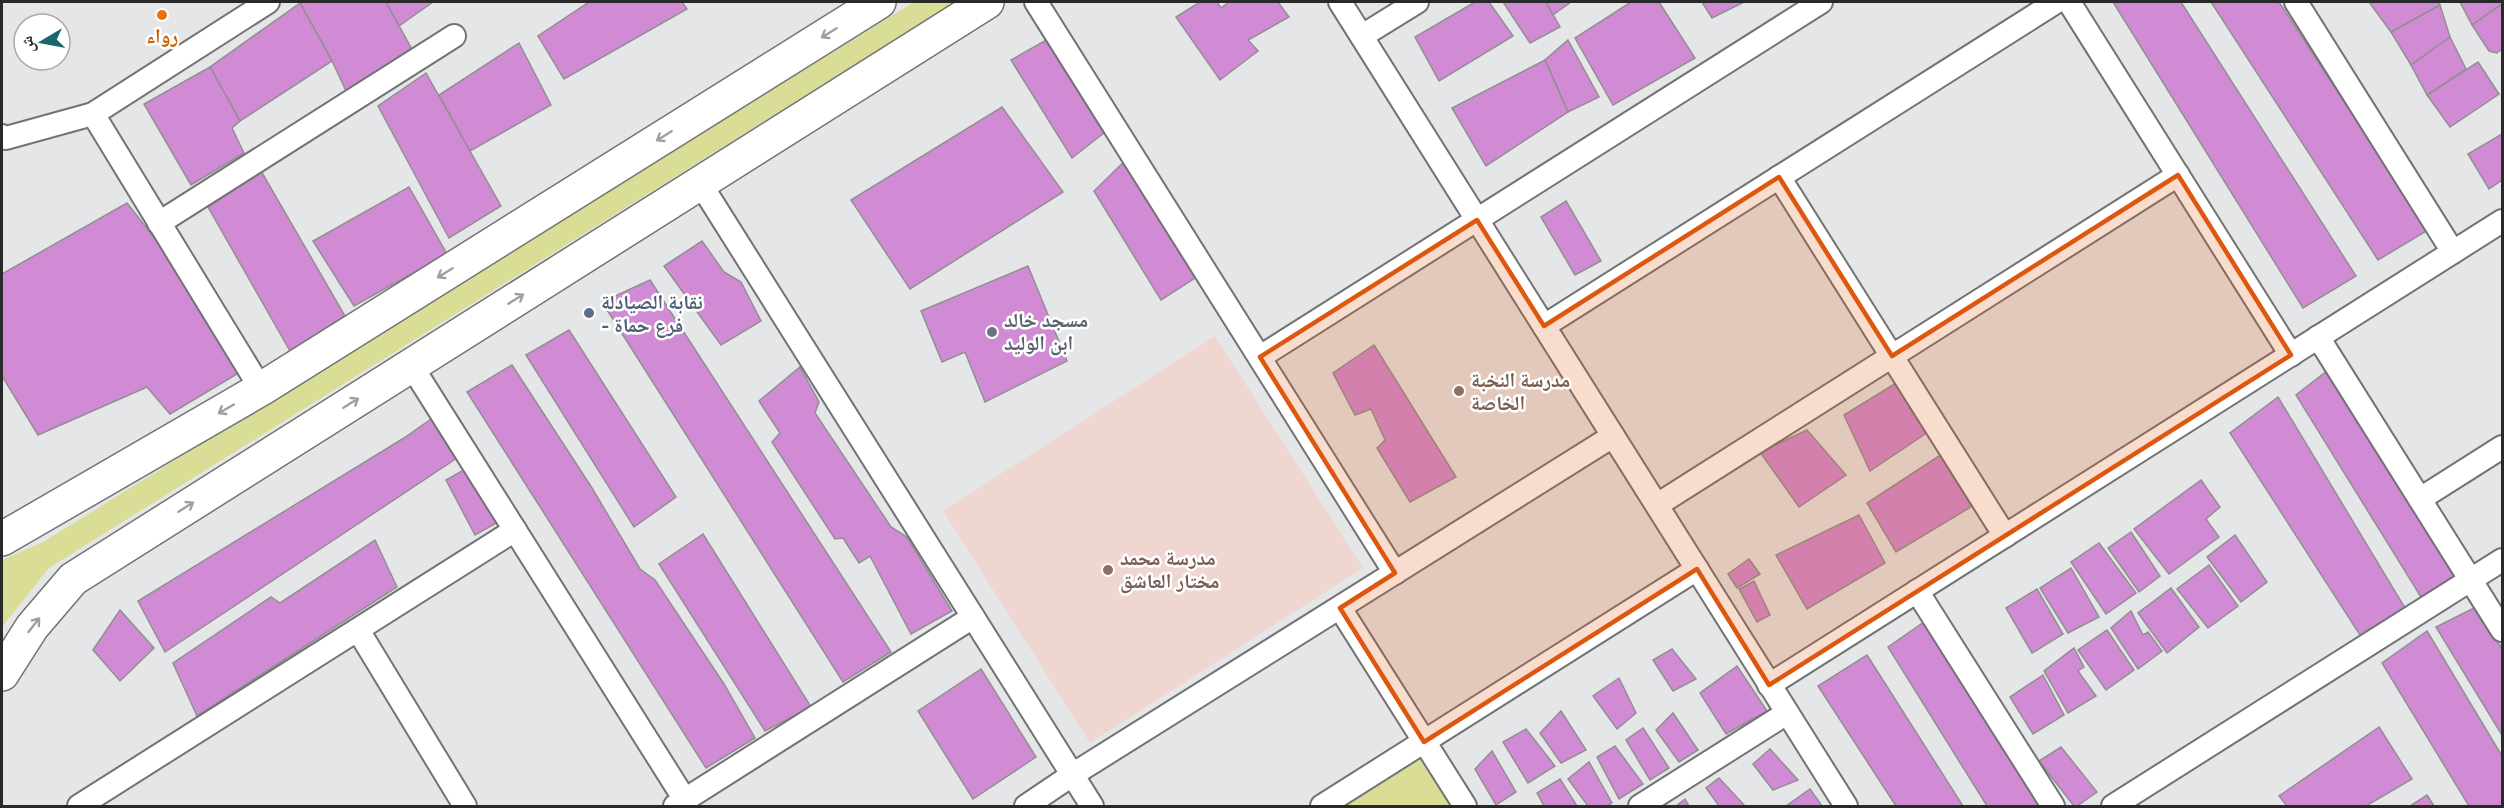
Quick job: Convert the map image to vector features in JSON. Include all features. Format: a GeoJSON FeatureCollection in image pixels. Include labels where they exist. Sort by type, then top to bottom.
{"type":"FeatureCollection","features":[{"type":"Feature","properties":{"kind":"main road"},"geometry":{"type":"LineString","coordinates":[[2,539],[261,389],[879,2]]}},
{"type":"Feature","properties":{"kind":"main road"},"geometry":{"type":"LineString","coordinates":[[2,674],[32,627],[73,579],[987,2]]}},
{"type":"Feature","properties":{"kind":"street"},"geometry":{"type":"LineString","coordinates":[[2,136],[6,138],[93,114],[268,2]]}},
{"type":"Feature","properties":{"kind":"street"},"geometry":{"type":"LineString","coordinates":[[1036,2],[1395,573]]}},
{"type":"Feature","properties":{"kind":"street"},"geometry":{"type":"LineString","coordinates":[[1340,2],[1846,807]]}},
{"type":"Feature","properties":{"kind":"street"},"geometry":{"type":"LineString","coordinates":[[1362,36],[1417,2]]}},
{"type":"Feature","properties":{"kind":"street"},"geometry":{"type":"LineString","coordinates":[[1260,357],[1821,2]]}},
{"type":"Feature","properties":{"kind":"street"},"geometry":{"type":"LineString","coordinates":[[1544,326],[2056,2]]}},
{"type":"Feature","properties":{"kind":"street"},"geometry":{"type":"LineString","coordinates":[[2068,2],[2291,355]]}},
{"type":"Feature","properties":{"kind":"street"},"geometry":{"type":"LineString","coordinates":[[2296,2],[2453,252]]}},
{"type":"Feature","properties":{"kind":"street"},"geometry":{"type":"LineString","coordinates":[[159,223],[454,36]]}},
{"type":"Feature","properties":{"kind":"street"},"geometry":{"type":"LineString","coordinates":[[93,114],[261,389]]}},
{"type":"Feature","properties":{"kind":"street"},"geometry":{"type":"LineString","coordinates":[[1657,506],[2178,175]]}},
{"type":"Feature","properties":{"kind":"street"},"geometry":{"type":"LineString","coordinates":[[1779,177],[2004,536]]}},
{"type":"Feature","properties":{"kind":"street"},"geometry":{"type":"LineString","coordinates":[[700,183],[1092,807]]}},
{"type":"Feature","properties":{"kind":"street"},"geometry":{"type":"LineString","coordinates":[[1769,685],[2502,221]]}},
{"type":"Feature","properties":{"kind":"street"},"geometry":{"type":"LineString","coordinates":[[2318,337],[2502,630]]}},
{"type":"Feature","properties":{"kind":"street"},"geometry":{"type":"LineString","coordinates":[[411,365],[515,530],[680,803],[973,617]]}},
{"type":"Feature","properties":{"kind":"street"},"geometry":{"type":"LineString","coordinates":[[1026,807],[1072,775],[1613,436]]}},
{"type":"Feature","properties":{"kind":"street"},"geometry":{"type":"LineString","coordinates":[[2420,499],[2502,447]]}},
{"type":"Feature","properties":{"kind":"street"},"geometry":{"type":"LineString","coordinates":[[79,807],[515,530]]}},
{"type":"Feature","properties":{"kind":"street"},"geometry":{"type":"LineString","coordinates":[[2113,807],[2502,560]]}},
{"type":"Feature","properties":{"kind":"street"},"geometry":{"type":"LineString","coordinates":[[1322,807],[1697,569]]}},
{"type":"Feature","properties":{"kind":"street"},"geometry":{"type":"LineString","coordinates":[[1917,591],[2053,807]]}},
{"type":"Feature","properties":{"kind":"street"},"geometry":{"type":"LineString","coordinates":[[1340,608],[1465,807]]}},
{"type":"Feature","properties":{"kind":"street"},"geometry":{"type":"LineString","coordinates":[[358,630],[465,807]]}},
{"type":"Feature","properties":{"kind":"street"},"geometry":{"type":"LineString","coordinates":[[1640,807],[1787,713]]}},
{"type":"Feature","properties":{"kind":"highlighted area"},"geometry":{"type":"Polygon","coordinates":[[[2178,175],[2291,355],[1769,685],[1697,569],[1424,742],[1340,608],[1395,573],[1260,357],[1477,220],[1544,326],[1779,177],[1892,356],[2178,175]]]}},
{"type":"Feature","properties":{"kind":"shaded area"},"geometry":{"type":"Polygon","coordinates":[[[1215,336],[1363,568],[1090,743],[943,511],[1215,336]]]}},
{"type":"Feature","properties":{"kind":"green space"},"geometry":{"type":"Polygon","coordinates":[[[914,2],[955,2],[49,568],[2,627],[2,560],[43,542],[914,2]]]}},
{"type":"Feature","properties":{"kind":"green space"},"geometry":{"type":"Polygon","coordinates":[[[1424,742],[1465,806],[1322,806],[1424,742]]]}},
{"type":"Feature","properties":{"kind":"building"},"geometry":{"type":"Polygon","coordinates":[[[386,2],[414,53],[348,95],[300,3],[386,2]]]}},
{"type":"Feature","properties":{"kind":"building"},"geometry":{"type":"Polygon","coordinates":[[[386,2],[433,2],[399,26],[386,2]]]}},
{"type":"Feature","properties":{"kind":"building"},"geometry":{"type":"Polygon","coordinates":[[[589,2],[682,2],[687,9],[564,79],[538,36],[589,2]]]}},
{"type":"Feature","properties":{"kind":"building"},"geometry":{"type":"Polygon","coordinates":[[[1200,2],[1217,2],[1221,8],[1229,2],[1278,2],[1289,17],[1248,40],[1258,51],[1220,80],[1176,17],[1200,2]]]}},
{"type":"Feature","properties":{"kind":"building"},"geometry":{"type":"Polygon","coordinates":[[[1475,2],[1489,2],[1513,36],[1439,81],[1415,37],[1475,2]]]}},
{"type":"Feature","properties":{"kind":"building"},"geometry":{"type":"Polygon","coordinates":[[[1503,2],[1546,2],[1560,27],[1530,43],[1503,2]]]}},
{"type":"Feature","properties":{"kind":"building"},"geometry":{"type":"Polygon","coordinates":[[[1546,2],[1571,2],[1553,15],[1546,2]]]}},
{"type":"Feature","properties":{"kind":"building"},"geometry":{"type":"Polygon","coordinates":[[[1631,2],[1659,2],[1695,58],[1613,105],[1575,38],[1631,2]]]}},
{"type":"Feature","properties":{"kind":"building"},"geometry":{"type":"Polygon","coordinates":[[[1702,2],[1744,2],[1712,18],[1702,2]]]}},
{"type":"Feature","properties":{"kind":"building"},"geometry":{"type":"Polygon","coordinates":[[[2113,2],[2181,2],[2356,276],[2303,308],[2113,2]]]}},
{"type":"Feature","properties":{"kind":"building"},"geometry":{"type":"Polygon","coordinates":[[[2211,2],[2279,2],[2428,230],[2378,260],[2211,2]]]}},
{"type":"Feature","properties":{"kind":"building"},"geometry":{"type":"Polygon","coordinates":[[[2369,2],[2438,2],[2440,5],[2391,32],[2369,2]]]}},
{"type":"Feature","properties":{"kind":"building"},"geometry":{"type":"Polygon","coordinates":[[[2460,2],[2502,2],[2502,4],[2472,25],[2460,2]]]}},
{"type":"Feature","properties":{"kind":"building"},"geometry":{"type":"Polygon","coordinates":[[[300,3],[332,61],[240,121],[210,67],[300,3]]]}},
{"type":"Feature","properties":{"kind":"building"},"geometry":{"type":"Polygon","coordinates":[[[2502,4],[2502,49],[2497,53],[2489,51],[2472,25],[2502,4]]]}},
{"type":"Feature","properties":{"kind":"building"},"geometry":{"type":"Polygon","coordinates":[[[2440,5],[2450,37],[2411,65],[2391,32],[2440,5]]]}},
{"type":"Feature","properties":{"kind":"building"},"geometry":{"type":"Polygon","coordinates":[[[1057,34],[1114,125],[1072,158],[1011,60],[1057,34]]]}},
{"type":"Feature","properties":{"kind":"building"},"geometry":{"type":"Polygon","coordinates":[[[2450,37],[2466,69],[2427,95],[2411,65],[2450,37]]]}},
{"type":"Feature","properties":{"kind":"building"},"geometry":{"type":"Polygon","coordinates":[[[1568,40],[1599,97],[1568,112],[1545,60],[1568,40]]]}},
{"type":"Feature","properties":{"kind":"building"},"geometry":{"type":"Polygon","coordinates":[[[519,43],[551,105],[470,151],[439,95],[519,43]]]}},
{"type":"Feature","properties":{"kind":"building"},"geometry":{"type":"Polygon","coordinates":[[[1545,60],[1568,112],[1486,166],[1452,108],[1545,60]]]}},
{"type":"Feature","properties":{"kind":"building"},"geometry":{"type":"Polygon","coordinates":[[[2478,62],[2499,94],[2450,127],[2427,95],[2478,62]]]}},
{"type":"Feature","properties":{"kind":"building"},"geometry":{"type":"Polygon","coordinates":[[[210,67],[240,121],[232,128],[244,153],[191,185],[144,104],[210,67]]]}},
{"type":"Feature","properties":{"kind":"building"},"geometry":{"type":"Polygon","coordinates":[[[426,73],[501,206],[449,238],[378,106],[426,73]]]}},
{"type":"Feature","properties":{"kind":"building"},"geometry":{"type":"Polygon","coordinates":[[[1002,107],[1063,192],[910,289],[851,200],[1002,107]]]}},
{"type":"Feature","properties":{"kind":"building"},"geometry":{"type":"Polygon","coordinates":[[[2502,134],[2502,180],[2489,189],[2468,154],[2502,134]]]}},
{"type":"Feature","properties":{"kind":"building"},"geometry":{"type":"Polygon","coordinates":[[[1132,154],[1206,271],[1161,300],[1094,191],[1132,154]]]}},
{"type":"Feature","properties":{"kind":"building"},"geometry":{"type":"Polygon","coordinates":[[[261,171],[345,316],[290,351],[208,207],[261,171]]]}},
{"type":"Feature","properties":{"kind":"building"},"geometry":{"type":"Polygon","coordinates":[[[409,187],[447,254],[354,306],[313,241],[409,187]]]}},
{"type":"Feature","properties":{"kind":"building"},"geometry":{"type":"Polygon","coordinates":[[[1566,201],[1601,261],[1575,275],[1541,217],[1566,201]]]}},
{"type":"Feature","properties":{"kind":"building"},"geometry":{"type":"Polygon","coordinates":[[[127,203],[174,263],[242,371],[170,414],[147,387],[38,435],[2,376],[2,274],[127,203]]]}},
{"type":"Feature","properties":{"kind":"building"},"geometry":{"type":"Polygon","coordinates":[[[702,241],[724,272],[741,282],[761,321],[721,345],[664,266],[702,241]]]}},
{"type":"Feature","properties":{"kind":"building","name":"مسجد خالد ابن الوليد"},"geometry":{"type":"Polygon","coordinates":[[[1028,266],[1067,361],[985,402],[965,352],[942,362],[921,311],[1028,266]]]}},
{"type":"Feature","properties":{"kind":"building"},"geometry":{"type":"Polygon","coordinates":[[[650,280],[891,652],[843,682],[602,302],[650,280]]]}},
{"type":"Feature","properties":{"kind":"building"},"geometry":{"type":"Polygon","coordinates":[[[569,330],[676,497],[634,527],[526,355],[569,330]]]}},
{"type":"Feature","properties":{"kind":"building"},"geometry":{"type":"Polygon","coordinates":[[[1374,345],[1456,477],[1410,502],[1377,448],[1385,440],[1371,409],[1355,415],[1333,373],[1374,345]]]}},
{"type":"Feature","properties":{"kind":"building"},"geometry":{"type":"Polygon","coordinates":[[[512,365],[592,488],[640,569],[655,580],[724,684],[755,738],[706,768],[467,392],[512,365]]]}},
{"type":"Feature","properties":{"kind":"building"},"geometry":{"type":"Polygon","coordinates":[[[800,367],[819,402],[815,413],[891,527],[907,537],[952,611],[911,634],[870,556],[859,563],[843,538],[835,539],[772,442],[780,433],[759,401],[800,367]]]}},
{"type":"Feature","properties":{"kind":"building"},"geometry":{"type":"Polygon","coordinates":[[[2328,370],[2455,576],[2421,597],[2296,395],[2328,370]]]}},
{"type":"Feature","properties":{"kind":"building"},"geometry":{"type":"Polygon","coordinates":[[[1896,383],[1928,432],[1870,471],[1844,415],[1896,383]]]}},
{"type":"Feature","properties":{"kind":"building"},"geometry":{"type":"Polygon","coordinates":[[[2278,397],[2405,608],[2360,635],[2230,433],[2278,397]]]}},
{"type":"Feature","properties":{"kind":"building"},"geometry":{"type":"Polygon","coordinates":[[[441,412],[466,452],[165,652],[138,601],[404,438],[441,412]]]}},
{"type":"Feature","properties":{"kind":"building"},"geometry":{"type":"Polygon","coordinates":[[[1807,430],[1846,475],[1799,507],[1760,452],[1807,430]]]}},
{"type":"Feature","properties":{"kind":"building"},"geometry":{"type":"Polygon","coordinates":[[[1942,454],[1974,505],[1896,552],[1867,503],[1942,454]]]}},
{"type":"Feature","properties":{"kind":"building"},"geometry":{"type":"Polygon","coordinates":[[[474,464],[507,517],[475,535],[446,480],[474,464]]]}},
{"type":"Feature","properties":{"kind":"building"},"geometry":{"type":"Polygon","coordinates":[[[2201,480],[2220,507],[2206,519],[2219,537],[2169,574],[2134,529],[2201,480]]]}},
{"type":"Feature","properties":{"kind":"building"},"geometry":{"type":"Polygon","coordinates":[[[1859,515],[1885,563],[1807,609],[1776,555],[1859,515]]]}},
{"type":"Feature","properties":{"kind":"building"},"geometry":{"type":"Polygon","coordinates":[[[2131,532],[2160,576],[2139,592],[2108,548],[2131,532]]]}},
{"type":"Feature","properties":{"kind":"building"},"geometry":{"type":"Polygon","coordinates":[[[703,534],[811,707],[765,731],[659,564],[703,534]]]}},
{"type":"Feature","properties":{"kind":"building"},"geometry":{"type":"Polygon","coordinates":[[[2235,535],[2267,582],[2241,602],[2207,557],[2235,535]]]}},
{"type":"Feature","properties":{"kind":"building"},"geometry":{"type":"Polygon","coordinates":[[[375,540],[397,587],[197,716],[173,663],[271,597],[280,603],[375,540]]]}},
{"type":"Feature","properties":{"kind":"building"},"geometry":{"type":"Polygon","coordinates":[[[2099,543],[2136,593],[2106,614],[2071,562],[2099,543]]]}},
{"type":"Feature","properties":{"kind":"building"},"geometry":{"type":"Polygon","coordinates":[[[1749,559],[1760,574],[1737,588],[1728,574],[1749,559]]]}},
{"type":"Feature","properties":{"kind":"building"},"geometry":{"type":"Polygon","coordinates":[[[2209,565],[2238,606],[2208,628],[2177,589],[2209,565]]]}},
{"type":"Feature","properties":{"kind":"building"},"geometry":{"type":"Polygon","coordinates":[[[2071,568],[2099,617],[2068,633],[2040,588],[2071,568]]]}},
{"type":"Feature","properties":{"kind":"building"},"geometry":{"type":"Polygon","coordinates":[[[1754,581],[1770,615],[1757,622],[1739,589],[1754,581]]]}},
{"type":"Feature","properties":{"kind":"building"},"geometry":{"type":"Polygon","coordinates":[[[2171,588],[2199,627],[2167,653],[2138,613],[2171,588]]]}},
{"type":"Feature","properties":{"kind":"building"},"geometry":{"type":"Polygon","coordinates":[[[2037,589],[2063,634],[2032,653],[2006,608],[2037,589]]]}},
{"type":"Feature","properties":{"kind":"building"},"geometry":{"type":"Polygon","coordinates":[[[2476,607],[2502,649],[2502,735],[2436,627],[2476,607]]]}},
{"type":"Feature","properties":{"kind":"building"},"geometry":{"type":"Polygon","coordinates":[[[120,610],[154,648],[120,681],[93,650],[120,610]]]}},
{"type":"Feature","properties":{"kind":"building"},"geometry":{"type":"Polygon","coordinates":[[[2131,611],[2143,635],[2148,632],[2162,651],[2138,669],[2111,628],[2131,611]]]}},
{"type":"Feature","properties":{"kind":"building"},"geometry":{"type":"Polygon","coordinates":[[[1924,622],[2040,806],[1987,806],[1888,647],[1924,622]]]}},
{"type":"Feature","properties":{"kind":"building"},"geometry":{"type":"Polygon","coordinates":[[[2107,630],[2134,670],[2106,690],[2078,650],[2107,630]]]}},
{"type":"Feature","properties":{"kind":"building"},"geometry":{"type":"Polygon","coordinates":[[[2427,631],[2502,756],[2502,806],[2469,806],[2382,663],[2427,631]]]}},
{"type":"Feature","properties":{"kind":"building"},"geometry":{"type":"Polygon","coordinates":[[[2074,648],[2084,667],[2078,671],[2096,696],[2068,713],[2044,671],[2074,648]]]}},
{"type":"Feature","properties":{"kind":"building"},"geometry":{"type":"Polygon","coordinates":[[[1672,649],[1696,679],[1673,691],[1653,660],[1672,649]]]}},
{"type":"Feature","properties":{"kind":"building"},"geometry":{"type":"Polygon","coordinates":[[[1867,655],[1963,806],[1896,806],[1818,686],[1867,655]]]}},
{"type":"Feature","properties":{"kind":"building"},"geometry":{"type":"Polygon","coordinates":[[[1737,666],[1767,711],[1726,734],[1700,693],[1737,666]]]}},
{"type":"Feature","properties":{"kind":"building"},"geometry":{"type":"Polygon","coordinates":[[[981,669],[1036,757],[973,799],[918,711],[981,669]]]}},
{"type":"Feature","properties":{"kind":"building"},"geometry":{"type":"Polygon","coordinates":[[[2043,675],[2064,715],[2033,734],[2010,697],[2043,675]]]}},
{"type":"Feature","properties":{"kind":"building"},"geometry":{"type":"Polygon","coordinates":[[[1619,678],[1636,713],[1617,729],[1593,696],[1619,678]]]}},
{"type":"Feature","properties":{"kind":"building"},"geometry":{"type":"Polygon","coordinates":[[[1561,711],[1586,750],[1561,763],[1540,733],[1561,711]]]}},
{"type":"Feature","properties":{"kind":"building"},"geometry":{"type":"Polygon","coordinates":[[[1673,713],[1698,750],[1679,762],[1656,730],[1673,713]]]}},
{"type":"Feature","properties":{"kind":"building"},"geometry":{"type":"Polygon","coordinates":[[[2379,727],[2412,779],[2366,806],[2287,806],[2279,796],[2379,727]]]}},
{"type":"Feature","properties":{"kind":"building"},"geometry":{"type":"Polygon","coordinates":[[[1643,728],[1669,768],[1650,780],[1626,740],[1643,728]]]}},
{"type":"Feature","properties":{"kind":"building"},"geometry":{"type":"Polygon","coordinates":[[[1526,729],[1555,766],[1528,783],[1503,742],[1526,729]]]}},
{"type":"Feature","properties":{"kind":"building"},"geometry":{"type":"Polygon","coordinates":[[[1615,746],[1643,784],[1619,799],[1597,757],[1615,746]]]}},
{"type":"Feature","properties":{"kind":"building"},"geometry":{"type":"Polygon","coordinates":[[[2061,747],[2097,792],[2077,806],[2074,806],[2039,761],[2061,747]]]}},
{"type":"Feature","properties":{"kind":"building"},"geometry":{"type":"Polygon","coordinates":[[[1770,749],[1798,780],[1773,790],[1753,764],[1770,749]]]}},
{"type":"Feature","properties":{"kind":"building"},"geometry":{"type":"Polygon","coordinates":[[[1492,751],[1516,792],[1496,805],[1475,769],[1492,751]]]}},
{"type":"Feature","properties":{"kind":"building"},"geometry":{"type":"Polygon","coordinates":[[[1589,762],[1612,803],[1607,806],[1588,806],[1568,779],[1589,762]]]}},
{"type":"Feature","properties":{"kind":"building"},"geometry":{"type":"Polygon","coordinates":[[[1719,778],[1745,806],[1719,806],[1706,788],[1719,778]]]}},
{"type":"Feature","properties":{"kind":"building"},"geometry":{"type":"Polygon","coordinates":[[[1560,779],[1577,806],[1544,806],[1537,793],[1560,779]]]}},
{"type":"Feature","properties":{"kind":"building"},"geometry":{"type":"Polygon","coordinates":[[[1810,789],[1822,806],[1786,806],[1810,789]]]}},
{"type":"Feature","properties":{"kind":"building"},"geometry":{"type":"Polygon","coordinates":[[[2427,795],[2434,806],[2410,806],[2427,795]]]}},
{"type":"Feature","properties":{"kind":"building"},"geometry":{"type":"Polygon","coordinates":[[[1685,799],[1689,806],[1676,806],[1685,799]]]}},
{"type":"Feature","properties":{"kind":"place","name":"رواء"},"geometry":{"type":"Point","coordinates":[162,15]}},
{"type":"Feature","properties":{"kind":"place","name":"نقابة الصيادلة - فرع حماة"},"geometry":{"type":"Point","coordinates":[589,313]}},
{"type":"Feature","properties":{"kind":"place","name":"مسجد خالد ابن الوليد"},"geometry":{"type":"Point","coordinates":[992,332]}},
{"type":"Feature","properties":{"kind":"place","name":"مدرسة النخبة الخاصة"},"geometry":{"type":"Point","coordinates":[1459,391]}},
{"type":"Feature","properties":{"kind":"place","name":"مدرسة محمد مختار العاشق"},"geometry":{"type":"Point","coordinates":[1108,570]}}]}
